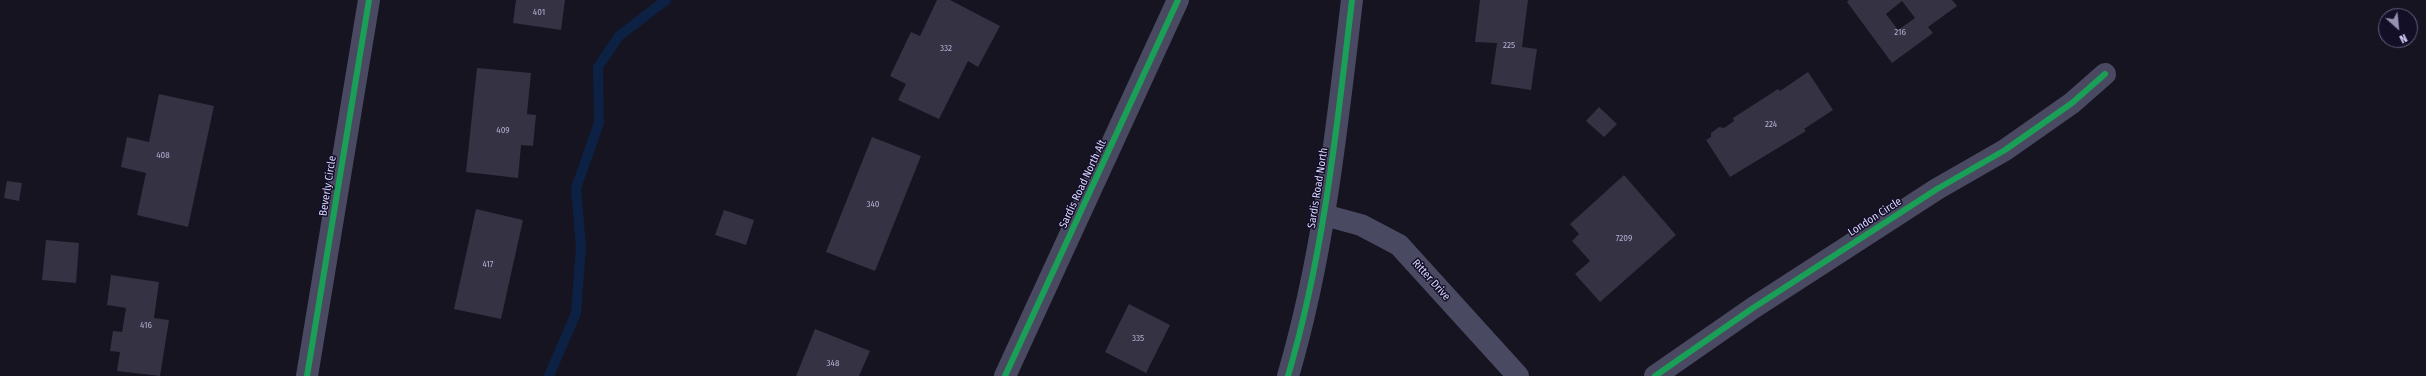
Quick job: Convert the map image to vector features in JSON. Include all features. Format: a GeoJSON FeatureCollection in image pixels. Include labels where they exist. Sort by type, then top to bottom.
{"type":"FeatureCollection","features":[{"type":"Feature","properties":{"kind":"street","name":"Beverly Circle"},"geometry":{"type":"LineString","coordinates":[[307,376],[369,0]]}},
{"type":"Feature","properties":{"kind":"street","name":"Sardis Road North Alt"},"geometry":{"type":"LineString","coordinates":[[1005,376],[1178,0]]}},
{"type":"Feature","properties":{"kind":"street","name":"Sardis Road North"},"geometry":{"type":"LineString","coordinates":[[1288,376],[1300,337],[1324,215],[1352,0]]}},
{"type":"Feature","properties":{"kind":"street","name":"London Circle"},"geometry":{"type":"LineString","coordinates":[[1655,376],[1766,299],[1937,189],[2005,150],[2072,103],[2104,74]]}},
{"type":"Feature","properties":{"kind":"street","name":"Ritter Drive"},"geometry":{"type":"LineString","coordinates":[[1324,215],[1361,225],[1399,245],[1518,376]]}},
{"type":"Feature","properties":{"kind":"building"},"geometry":{"type":"Polygon","coordinates":[[[516,0],[565,0],[561,30],[513,23],[516,0]]]}},
{"type":"Feature","properties":{"kind":"building"},"geometry":{"type":"Polygon","coordinates":[[[937,0],[950,0],[1000,26],[978,67],[968,61],[939,119],[898,100],[906,84],[890,76],[911,32],[920,36],[937,0]]]}},
{"type":"Feature","properties":{"kind":"building"},"geometry":{"type":"Polygon","coordinates":[[[1480,0],[1528,0],[1522,47],[1537,49],[1531,90],[1491,84],[1497,43],[1475,42],[1480,0]]]}},
{"type":"Feature","properties":{"kind":"building"},"geometry":{"type":"Polygon","coordinates":[[[1849,0],[1952,0],[1957,6],[1928,27],[1933,33],[1892,63],[1847,2],[1849,0]],[[1902,1],[1886,14],[1898,30],[1915,18],[1902,1]]]}},
{"type":"Feature","properties":{"kind":"building"},"geometry":{"type":"Polygon","coordinates":[[[477,68],[531,73],[527,114],[536,115],[533,146],[521,145],[518,178],[466,172],[477,68]]]}},
{"type":"Feature","properties":{"kind":"building"},"geometry":{"type":"Polygon","coordinates":[[[1808,72],[1833,110],[1804,129],[1806,131],[1730,177],[1706,140],[1711,137],[1711,133],[1719,127],[1724,128],[1734,121],[1733,118],[1778,89],[1780,91],[1808,72]]]}},
{"type":"Feature","properties":{"kind":"building"},"geometry":{"type":"Polygon","coordinates":[[[159,94],[214,106],[188,227],[137,215],[146,173],[121,167],[127,137],[149,142],[159,94]]]}},
{"type":"Feature","properties":{"kind":"building"},"geometry":{"type":"Polygon","coordinates":[[[1599,107],[1617,124],[1604,137],[1586,121],[1599,107]]]}},
{"type":"Feature","properties":{"kind":"building"},"geometry":{"type":"Polygon","coordinates":[[[872,137],[921,156],[875,271],[826,252],[872,137]]]}},
{"type":"Feature","properties":{"kind":"building"},"geometry":{"type":"Polygon","coordinates":[[[1624,175],[1676,235],[1600,302],[1575,274],[1590,261],[1572,241],[1579,234],[1570,224],[1624,175]]]}},
{"type":"Feature","properties":{"kind":"building"},"geometry":{"type":"Polygon","coordinates":[[[7,181],[22,183],[19,201],[4,198],[7,181]]]}},
{"type":"Feature","properties":{"kind":"building"},"geometry":{"type":"Polygon","coordinates":[[[476,209],[523,220],[501,319],[454,309],[476,209]]]}},
{"type":"Feature","properties":{"kind":"building"},"geometry":{"type":"Polygon","coordinates":[[[724,210],[754,220],[746,245],[715,235],[724,210]]]}},
{"type":"Feature","properties":{"kind":"building"},"geometry":{"type":"Polygon","coordinates":[[[46,240],[79,243],[76,283],[42,280],[46,240]]]}},
{"type":"Feature","properties":{"kind":"building"},"geometry":{"type":"Polygon","coordinates":[[[111,275],[159,282],[154,318],[169,320],[160,376],[117,371],[120,352],[110,351],[113,331],[122,332],[126,308],[107,305],[111,275]]]}},
{"type":"Feature","properties":{"kind":"building"},"geometry":{"type":"Polygon","coordinates":[[[1129,304],[1170,325],[1146,373],[1105,352],[1129,304]]]}},
{"type":"Feature","properties":{"kind":"building"},"geometry":{"type":"Polygon","coordinates":[[[815,329],[870,351],[859,376],[796,376],[815,329]]]}},
{"type":"Feature","properties":{"kind":"waterway"},"geometry":{"type":"LineString","coordinates":[[549,376],[576,313],[581,247],[576,188],[599,123],[598,67],[619,36],[666,0]]}},
{"type":"Feature","properties":{"kind":"cycle path"},"geometry":{"type":"LineString","coordinates":[[307,376],[369,0]]}},
{"type":"Feature","properties":{"kind":"cycle path"},"geometry":{"type":"LineString","coordinates":[[1005,376],[1178,0]]}},
{"type":"Feature","properties":{"kind":"cycle path"},"geometry":{"type":"LineString","coordinates":[[1288,376],[1311,284],[1320,237],[1335,142],[1352,0]]}},
{"type":"Feature","properties":{"kind":"cycle path"},"geometry":{"type":"LineString","coordinates":[[1655,376],[1753,308],[1937,189],[2005,150],[2072,103],[2105,74]]}}]}
